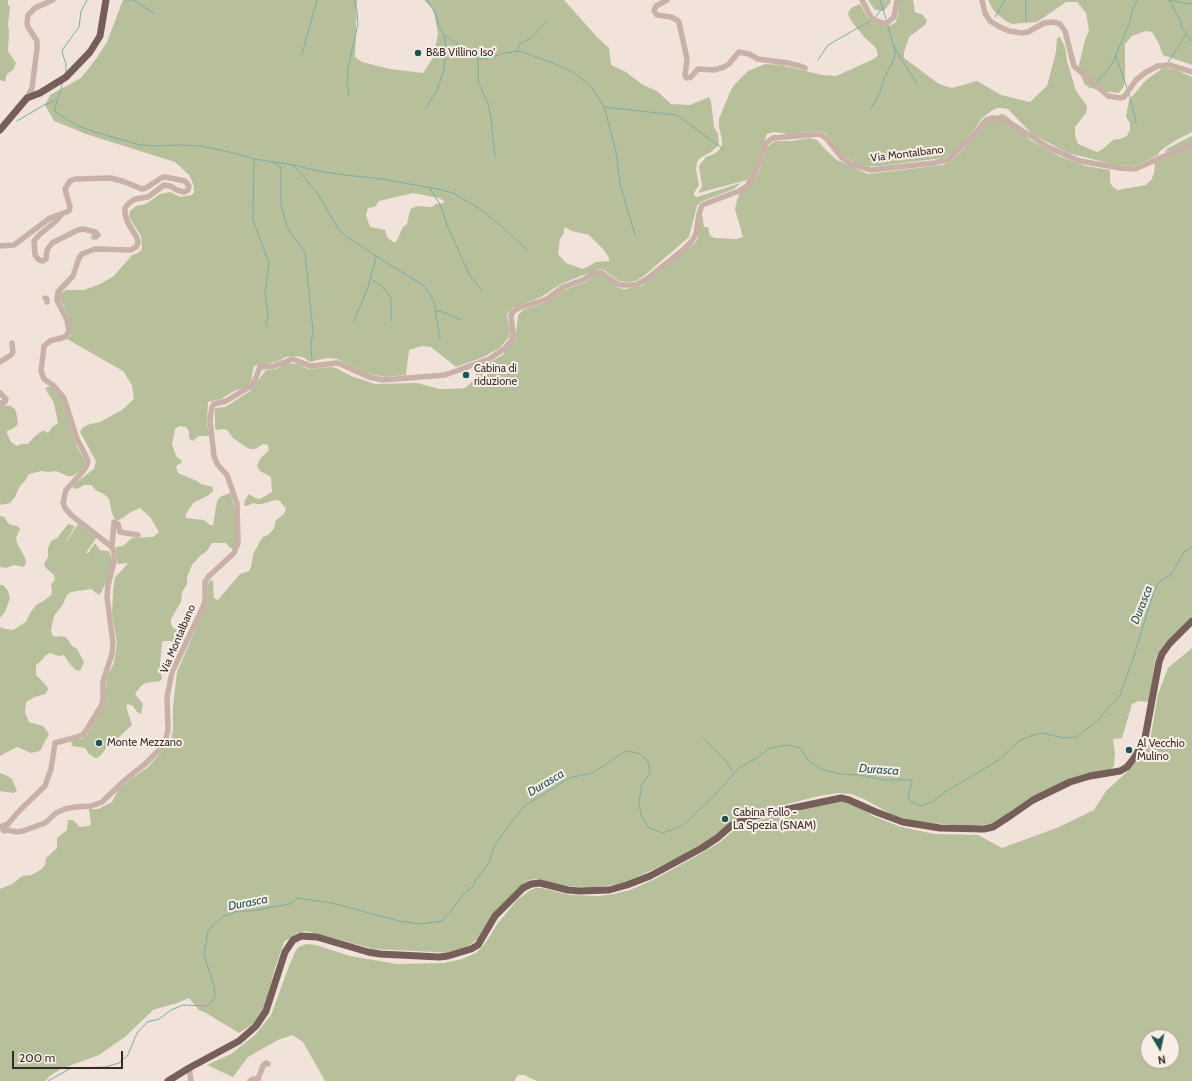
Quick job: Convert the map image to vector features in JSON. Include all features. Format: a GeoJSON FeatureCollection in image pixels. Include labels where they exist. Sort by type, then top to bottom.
{"type":"FeatureCollection","features":[{"type":"Feature","properties":{"kind":"main road"},"geometry":{"type":"LineString","coordinates":[[0,130],[27,98],[40,93],[66,77],[90,52],[100,36],[106,0]]}},
{"type":"Feature","properties":{"kind":"main road"},"geometry":{"type":"LineString","coordinates":[[168,1081],[240,1041],[256,1026],[266,1011],[285,952],[293,940],[301,936],[317,937],[355,949],[380,954],[439,957],[448,956],[471,949],[478,945],[496,916],[523,888],[530,884],[540,883],[568,890],[580,891],[605,890],[628,885],[650,876],[702,848],[732,825],[750,817],[841,798],[903,822],[940,828],[984,829],[999,823],[1033,800],[1070,782],[1090,776],[1120,771],[1129,765],[1145,738],[1159,662],[1162,654],[1169,644],[1192,621]]}},
{"type":"Feature","properties":{"kind":"street"},"geometry":{"type":"LineString","coordinates":[[27,98],[32,88],[37,49],[37,41],[28,27],[28,15],[35,8],[53,0]]}},
{"type":"Feature","properties":{"kind":"street"},"geometry":{"type":"LineString","coordinates":[[667,0],[656,6],[654,11],[657,15],[672,17],[679,22],[687,54],[687,68],[685,76],[687,78],[691,77],[698,69],[714,70],[724,67],[729,64],[740,52],[758,59],[788,63],[804,68]]}},
{"type":"Feature","properties":{"kind":"street"},"geometry":{"type":"LineString","coordinates":[[862,0],[872,19],[883,23],[886,23],[894,18],[897,0]]}},
{"type":"Feature","properties":{"kind":"street"},"geometry":{"type":"LineString","coordinates":[[982,0],[990,21],[1009,31],[1022,33],[1028,32],[1044,23],[1053,22],[1060,24],[1065,31],[1074,66],[1107,96],[1115,98],[1124,97],[1136,80],[1146,72],[1158,66],[1170,65],[1192,72]]}},
{"type":"Feature","properties":{"kind":"street","name":"Via Montalbano"},"geometry":{"type":"LineString","coordinates":[[112,547],[114,562],[108,585],[107,597],[113,643],[112,654],[103,681],[102,703],[84,734],[55,743],[51,769],[45,786],[3,826],[14,832],[23,831],[45,823],[56,813],[65,809],[75,806],[91,806],[102,802],[164,745],[168,730],[167,697],[171,678],[203,607],[205,600],[204,584],[209,576],[234,553],[238,543],[238,506],[227,475],[217,464],[214,456],[210,427],[212,407],[214,404],[226,402],[235,395],[249,388],[254,382],[260,368],[274,366],[293,359],[310,366],[338,363],[364,375],[383,380],[445,375],[489,359],[504,349],[511,341],[513,334],[512,315],[514,311],[519,308],[547,299],[563,287],[583,280],[595,272],[602,273],[621,285],[636,285],[647,279],[692,241],[696,234],[702,205],[739,191],[746,186],[756,173],[766,143],[773,138],[820,134],[827,139],[842,158],[851,164],[871,170],[934,163],[949,159],[986,120],[992,118],[1004,119],[1048,147],[1080,161],[1120,168],[1135,169],[1176,151],[1192,147]]}},
{"type":"Feature","properties":{"kind":"street"},"geometry":{"type":"LineString","coordinates":[[0,246],[14,245],[50,218],[69,211],[70,208],[66,187],[70,181],[77,178],[111,178],[126,182],[142,189],[165,177],[185,181],[189,186],[188,190],[184,192],[164,185],[148,197],[135,199],[127,205],[124,210],[126,220],[136,234],[138,240],[137,245],[134,248],[128,250],[95,249],[80,255],[73,276],[59,290],[56,297],[67,320],[68,334],[62,338],[47,343],[43,350],[41,374],[44,379],[54,386],[64,398],[77,439],[88,462],[85,470],[66,490],[64,506],[71,515],[112,547]]}},
{"type":"Feature","properties":{"kind":"street"},"geometry":{"type":"LineString","coordinates":[[63,214],[34,241],[35,255],[39,260],[43,261],[46,259],[47,250],[52,243],[78,230],[83,229],[95,232],[98,235],[94,238]]}},
{"type":"Feature","properties":{"kind":"street"},"geometry":{"type":"LineString","coordinates":[[0,362],[13,352],[12,342]]}},
{"type":"Feature","properties":{"kind":"street"},"geometry":{"type":"LineString","coordinates":[[0,392],[5,397],[6,401],[4,403],[0,403]]}},
{"type":"Feature","properties":{"kind":"street"},"geometry":{"type":"LineString","coordinates":[[112,547],[114,522],[118,524],[120,532],[138,535]]}},
{"type":"Feature","properties":{"kind":"street"},"geometry":{"type":"LineString","coordinates":[[250,1081],[258,1079],[263,1066],[266,1063],[268,1064]]}},
{"type":"Feature","properties":{"kind":"street"},"geometry":{"type":"LineString","coordinates":[[189,1068],[191,1081]]}},
{"type":"Feature","properties":{"kind":"green space"},"geometry":{"type":"Polygon","coordinates":[[[0,0],[8,0],[8,5],[10,7],[8,24],[8,51],[16,63],[13,70],[7,74],[5,81],[0,80],[0,0]]]}},
{"type":"Feature","properties":{"kind":"green space"},"geometry":{"type":"Polygon","coordinates":[[[123,0],[357,0],[355,57],[362,62],[390,69],[423,73],[433,58],[438,34],[432,8],[424,0],[564,0],[597,37],[609,48],[611,65],[626,72],[643,85],[657,91],[671,104],[690,105],[709,97],[711,101],[714,127],[718,134],[719,145],[711,152],[700,158],[697,162],[696,169],[699,185],[694,193],[694,196],[697,197],[741,183],[734,189],[700,202],[697,206],[689,237],[644,276],[636,281],[619,281],[604,270],[599,269],[561,284],[541,297],[513,308],[507,316],[510,329],[509,337],[500,348],[481,358],[456,367],[431,347],[422,346],[409,350],[406,375],[385,377],[366,373],[337,359],[328,358],[309,362],[305,358],[297,356],[286,357],[276,362],[254,366],[252,379],[247,387],[234,391],[221,399],[208,402],[207,424],[210,436],[198,436],[193,441],[189,438],[189,431],[186,427],[179,426],[175,429],[172,444],[176,456],[182,461],[176,466],[178,473],[201,484],[213,487],[213,491],[209,495],[193,503],[186,514],[186,518],[204,520],[210,525],[213,525],[217,501],[220,497],[230,493],[235,510],[237,542],[233,549],[226,543],[212,543],[207,551],[192,565],[187,577],[187,584],[182,592],[181,602],[171,619],[173,628],[182,632],[184,636],[183,641],[175,643],[171,641],[162,642],[160,664],[162,679],[160,681],[145,683],[141,686],[135,694],[143,704],[141,714],[137,712],[133,706],[128,704],[126,706],[132,725],[114,743],[107,747],[101,755],[95,758],[89,754],[85,748],[72,746],[71,741],[81,739],[87,735],[104,705],[107,676],[114,663],[117,643],[112,614],[113,591],[115,577],[128,563],[118,564],[116,547],[123,546],[132,538],[153,537],[159,532],[150,517],[140,508],[116,521],[112,513],[109,499],[104,494],[97,491],[91,485],[84,485],[77,489],[73,488],[74,484],[94,469],[96,461],[80,432],[82,428],[87,425],[100,422],[122,410],[134,399],[132,385],[123,371],[67,339],[71,335],[71,330],[68,315],[60,299],[60,294],[66,290],[84,290],[100,284],[114,276],[132,255],[138,253],[142,249],[141,236],[129,217],[130,211],[136,206],[146,204],[160,194],[170,192],[180,197],[192,195],[194,192],[194,187],[190,176],[175,162],[86,134],[54,121],[45,105],[50,95],[81,78],[107,42],[123,0]],[[413,193],[379,201],[375,207],[368,208],[366,215],[370,227],[385,230],[387,237],[393,242],[396,242],[403,227],[407,224],[410,210],[412,208],[417,206],[432,207],[436,204],[443,203],[444,201],[439,198],[413,193]],[[564,228],[564,233],[560,239],[558,254],[566,263],[583,269],[596,262],[609,261],[609,258],[604,250],[589,235],[564,228]]]}},
{"type":"Feature","properties":{"kind":"green space"},"geometry":{"type":"Polygon","coordinates":[[[868,0],[890,0],[891,2],[884,11],[875,10],[868,0]]]}},
{"type":"Feature","properties":{"kind":"green space"},"geometry":{"type":"Polygon","coordinates":[[[899,0],[913,0],[915,12],[923,15],[927,21],[925,25],[909,37],[904,52],[904,58],[939,84],[952,88],[977,81],[1001,95],[1030,102],[1047,86],[1056,52],[1057,38],[1060,37],[1065,47],[1067,61],[1076,91],[1087,106],[1086,113],[1075,127],[1075,135],[1078,144],[1097,152],[1113,140],[1127,136],[1130,129],[1130,123],[1126,117],[1129,100],[1146,80],[1163,68],[1175,69],[1192,77],[1192,132],[1176,140],[1160,151],[1158,155],[1146,161],[1134,166],[1116,165],[1068,153],[1032,134],[1008,109],[997,108],[982,118],[972,133],[953,153],[943,158],[868,166],[856,163],[840,154],[833,142],[825,133],[819,131],[789,134],[773,132],[767,134],[752,174],[747,180],[698,193],[702,186],[699,166],[706,157],[714,154],[720,149],[722,140],[719,119],[734,85],[748,71],[765,64],[781,65],[822,75],[836,76],[874,59],[878,55],[876,48],[864,37],[850,19],[848,13],[851,8],[860,4],[868,18],[875,23],[885,26],[891,25],[896,22],[899,0]]]}},
{"type":"Feature","properties":{"kind":"green space"},"geometry":{"type":"Polygon","coordinates":[[[988,0],[1192,0],[1192,65],[1163,55],[1152,32],[1146,31],[1132,36],[1125,44],[1125,80],[1124,86],[1119,93],[1097,90],[1085,85],[1078,69],[1089,30],[1086,13],[1077,2],[1066,2],[1037,22],[1012,24],[997,14],[988,0]]]}},
{"type":"Feature","properties":{"kind":"green space"},"geometry":{"type":"Polygon","coordinates":[[[1001,114],[1010,119],[1030,140],[1059,156],[1086,166],[1110,170],[1110,183],[1118,190],[1146,185],[1154,174],[1155,163],[1176,153],[1192,150],[1192,616],[1164,644],[1155,660],[1149,702],[1139,701],[1132,704],[1122,738],[1113,739],[1115,753],[1114,766],[1110,770],[1083,775],[991,824],[972,826],[917,822],[891,814],[864,799],[851,794],[838,793],[819,796],[748,814],[732,821],[705,843],[625,883],[592,888],[569,886],[537,879],[529,880],[521,886],[478,939],[467,947],[454,953],[374,949],[306,931],[297,933],[284,942],[275,968],[265,1006],[254,1023],[239,1033],[199,1010],[189,998],[153,1010],[126,1036],[99,1055],[61,1069],[45,1081],[0,1081],[0,889],[12,884],[22,876],[31,875],[42,869],[45,865],[46,858],[57,848],[57,838],[67,830],[68,820],[73,820],[80,827],[89,826],[91,824],[89,809],[98,809],[112,802],[118,790],[148,767],[170,742],[173,730],[173,707],[177,672],[207,603],[208,584],[211,580],[213,581],[214,598],[218,600],[240,574],[249,571],[253,555],[260,541],[272,531],[276,520],[284,514],[286,509],[280,501],[275,500],[262,504],[254,503],[246,506],[244,505],[249,494],[260,499],[272,492],[271,477],[260,471],[257,466],[260,459],[269,450],[268,445],[263,444],[255,449],[250,449],[233,438],[227,430],[215,429],[215,408],[225,407],[250,391],[266,370],[276,369],[287,363],[298,364],[308,369],[332,367],[351,376],[375,384],[417,383],[439,389],[465,388],[477,377],[473,369],[487,364],[504,354],[504,349],[513,342],[518,315],[523,310],[546,302],[564,290],[586,282],[595,274],[600,275],[619,288],[625,289],[642,286],[694,244],[698,238],[699,220],[702,213],[704,227],[708,227],[710,236],[715,238],[737,239],[743,237],[735,209],[737,200],[740,192],[751,184],[758,174],[767,147],[775,141],[792,141],[809,138],[817,140],[837,160],[868,174],[942,165],[951,161],[980,132],[990,119],[1001,114]]]}},
{"type":"Feature","properties":{"kind":"green space"},"geometry":{"type":"Polygon","coordinates":[[[1192,136],[1192,145],[1165,152],[1168,148],[1192,136]]]}},
{"type":"Feature","properties":{"kind":"green space"},"geometry":{"type":"Polygon","coordinates":[[[53,387],[59,394],[77,447],[84,458],[85,465],[73,476],[68,476],[56,471],[41,471],[29,474],[10,503],[0,505],[0,405],[11,406],[15,409],[18,424],[14,428],[7,431],[11,442],[17,446],[21,444],[28,444],[42,431],[48,433],[52,427],[58,423],[54,403],[45,388],[53,387]]]}},
{"type":"Feature","properties":{"kind":"green space"},"geometry":{"type":"Polygon","coordinates":[[[0,516],[3,516],[9,524],[17,526],[20,529],[16,538],[25,558],[26,563],[24,567],[14,565],[6,568],[0,567],[0,516]]]}},
{"type":"Feature","properties":{"kind":"green space"},"geometry":{"type":"Polygon","coordinates":[[[68,524],[75,526],[67,540],[69,541],[68,539],[78,524],[96,538],[86,553],[88,553],[95,543],[100,550],[109,551],[112,560],[109,576],[99,595],[91,589],[71,592],[67,595],[63,604],[54,616],[51,630],[52,635],[56,637],[66,637],[72,646],[77,649],[84,662],[80,671],[76,670],[64,655],[59,656],[50,653],[36,665],[36,675],[47,686],[48,690],[45,694],[26,702],[25,712],[29,722],[43,726],[49,734],[40,751],[31,753],[17,747],[0,756],[0,627],[13,630],[26,622],[36,605],[51,595],[51,585],[55,579],[54,575],[46,568],[44,564],[48,557],[48,548],[51,541],[57,538],[68,524]]]}},
{"type":"Feature","properties":{"kind":"green space"},"geometry":{"type":"Polygon","coordinates":[[[0,585],[3,585],[8,591],[10,598],[5,612],[0,618],[0,585]]]}},
{"type":"Feature","properties":{"kind":"green space"},"geometry":{"type":"Polygon","coordinates":[[[1192,648],[1192,1081],[537,1081],[524,1075],[518,1075],[515,1081],[325,1081],[303,1042],[292,1035],[278,1040],[248,1057],[233,1077],[207,1065],[231,1054],[255,1035],[271,1015],[296,950],[306,944],[316,945],[350,956],[397,964],[444,963],[462,959],[476,953],[517,900],[535,888],[542,888],[570,895],[599,896],[630,890],[653,880],[702,853],[720,842],[738,827],[783,813],[838,801],[859,807],[873,816],[901,827],[935,834],[978,835],[1002,848],[1059,827],[1094,810],[1106,791],[1130,769],[1144,753],[1150,741],[1158,694],[1168,668],[1192,648]]]}},
{"type":"Feature","properties":{"kind":"green space"},"geometry":{"type":"Polygon","coordinates":[[[0,773],[12,779],[17,791],[13,793],[0,791],[0,773]]]}},
{"type":"Feature","properties":{"kind":"waterway"},"geometry":{"type":"LineString","coordinates":[[66,73],[66,64],[62,52],[79,27],[81,11],[87,0]]}},
{"type":"Feature","properties":{"kind":"waterway"},"geometry":{"type":"LineString","coordinates":[[124,0],[133,0],[155,14]]}},
{"type":"Feature","properties":{"kind":"waterway"},"geometry":{"type":"LineString","coordinates":[[302,54],[317,0]]}},
{"type":"Feature","properties":{"kind":"waterway"},"geometry":{"type":"LineString","coordinates":[[349,96],[347,84],[348,68],[358,24],[354,0]]}},
{"type":"Feature","properties":{"kind":"waterway"},"geometry":{"type":"LineString","coordinates":[[427,0],[436,14],[438,25],[444,35],[477,58],[485,59],[505,53],[520,51],[574,73],[591,86],[606,113],[616,152],[620,184],[635,235]]}},
{"type":"Feature","properties":{"kind":"waterway"},"geometry":{"type":"LineString","coordinates":[[880,0],[886,19]]}},
{"type":"Feature","properties":{"kind":"waterway"},"geometry":{"type":"LineString","coordinates":[[995,17],[1005,0]]}},
{"type":"Feature","properties":{"kind":"waterway"},"geometry":{"type":"LineString","coordinates":[[1026,0],[1026,21]]}},
{"type":"Feature","properties":{"kind":"waterway"},"geometry":{"type":"LineString","coordinates":[[1096,82],[1107,71],[1113,62],[1137,0]]}},
{"type":"Feature","properties":{"kind":"waterway"},"geometry":{"type":"LineString","coordinates":[[1168,0],[1172,4],[1177,16],[1180,18],[1182,28],[1192,41]]}},
{"type":"Feature","properties":{"kind":"waterway"},"geometry":{"type":"LineString","coordinates":[[1170,0],[1188,4],[1192,3]]}},
{"type":"Feature","properties":{"kind":"waterway"},"geometry":{"type":"LineString","coordinates":[[875,18],[883,7]]}},
{"type":"Feature","properties":{"kind":"waterway"},"geometry":{"type":"LineString","coordinates":[[517,51],[520,43],[530,39],[547,21]]}},
{"type":"Feature","properties":{"kind":"waterway"},"geometry":{"type":"LineString","coordinates":[[818,60],[828,45],[870,21]]}},
{"type":"Feature","properties":{"kind":"waterway"},"geometry":{"type":"LineString","coordinates":[[871,109],[894,59],[895,53],[888,26]]}},
{"type":"Feature","properties":{"kind":"waterway"},"geometry":{"type":"LineString","coordinates":[[1168,62],[1186,34]]}},
{"type":"Feature","properties":{"kind":"waterway"},"geometry":{"type":"LineString","coordinates":[[425,109],[437,90],[444,70],[446,47],[444,36]]}},
{"type":"Feature","properties":{"kind":"waterway"},"geometry":{"type":"LineString","coordinates":[[894,46],[918,85]]}},
{"type":"Feature","properties":{"kind":"waterway"},"geometry":{"type":"LineString","coordinates":[[1116,57],[1127,88]]}},
{"type":"Feature","properties":{"kind":"waterway"},"geometry":{"type":"LineString","coordinates":[[478,59],[478,82],[488,103],[495,157]]}},
{"type":"Feature","properties":{"kind":"waterway"},"geometry":{"type":"LineString","coordinates":[[63,82],[55,112],[78,126],[140,145],[201,146],[254,159],[294,165],[318,171],[382,179],[453,193],[477,207],[528,250]]}},
{"type":"Feature","properties":{"kind":"waterway"},"geometry":{"type":"LineString","coordinates":[[1129,94],[1136,122]]}},
{"type":"Feature","properties":{"kind":"waterway"},"geometry":{"type":"LineString","coordinates":[[17,121],[44,105],[57,100]]}},
{"type":"Feature","properties":{"kind":"waterway"},"geometry":{"type":"LineString","coordinates":[[604,107],[677,115],[723,149]]}},
{"type":"Feature","properties":{"kind":"waterway"},"geometry":{"type":"LineString","coordinates":[[254,160],[253,220],[269,263],[265,293],[268,314],[266,326]]}},
{"type":"Feature","properties":{"kind":"waterway"},"geometry":{"type":"LineString","coordinates":[[274,163],[281,167],[281,205],[287,226],[305,252],[313,332],[311,344],[312,361]]}},
{"type":"Feature","properties":{"kind":"waterway"},"geometry":{"type":"LineString","coordinates":[[294,166],[316,191],[339,230],[382,260],[423,285],[429,292],[434,302],[440,339]]}},
{"type":"Feature","properties":{"kind":"waterway"},"geometry":{"type":"LineString","coordinates":[[429,187],[441,206],[447,225],[470,276],[482,290]]}},
{"type":"Feature","properties":{"kind":"waterway"},"geometry":{"type":"LineString","coordinates":[[354,321],[368,287],[376,257]]}},
{"type":"Feature","properties":{"kind":"waterway"},"geometry":{"type":"LineString","coordinates":[[371,279],[382,286],[391,298],[391,321]]}},
{"type":"Feature","properties":{"kind":"waterway"},"geometry":{"type":"LineString","coordinates":[[436,311],[443,312],[462,320]]}},
{"type":"Feature","properties":{"kind":"waterway","name":"Durasca"},"geometry":{"type":"LineString","coordinates":[[48,1081],[71,1068],[105,1067],[119,1063],[128,1055],[137,1033],[147,1022],[159,1019],[171,1010],[183,1005],[206,1006],[211,1003],[215,996],[214,986],[204,955],[208,931],[224,916],[238,911],[251,911],[290,904],[297,898],[332,903],[399,921],[420,924],[442,921],[462,896],[474,885],[476,879],[489,863],[495,844],[523,807],[569,778],[592,773],[626,751],[638,753],[648,761],[650,773],[642,784],[639,803],[641,815],[649,828],[663,833],[682,826],[713,797],[739,768],[770,748],[787,745],[800,748],[809,761],[821,769],[839,774],[859,775],[885,780],[911,780],[912,782],[908,795],[909,799],[921,806],[932,802],[945,792],[1000,759],[1019,741],[1033,735],[1043,733],[1063,738],[1077,737],[1098,720],[1120,695],[1154,591],[1159,582],[1171,575],[1184,552],[1192,547]]}},
{"type":"Feature","properties":{"kind":"waterway"},"geometry":{"type":"LineString","coordinates":[[703,738],[725,760],[734,772]]}},
{"type":"Feature","properties":{"kind":"place","name":"B&B Villino Iso'"},"geometry":{"type":"Point","coordinates":[418,53]}},
{"type":"Feature","properties":{"kind":"place","name":"Cabina di riduzione"},"geometry":{"type":"Point","coordinates":[466,375]}},
{"type":"Feature","properties":{"kind":"place","name":"Monte Mezzano"},"geometry":{"type":"Point","coordinates":[99,743]}},
{"type":"Feature","properties":{"kind":"place","name":"Al Vecchio Mulino"},"geometry":{"type":"Point","coordinates":[1129,750]}},
{"type":"Feature","properties":{"kind":"place","name":"Cabina Follo - La Spezia (SNAM)"},"geometry":{"type":"Point","coordinates":[725,819]}}]}
